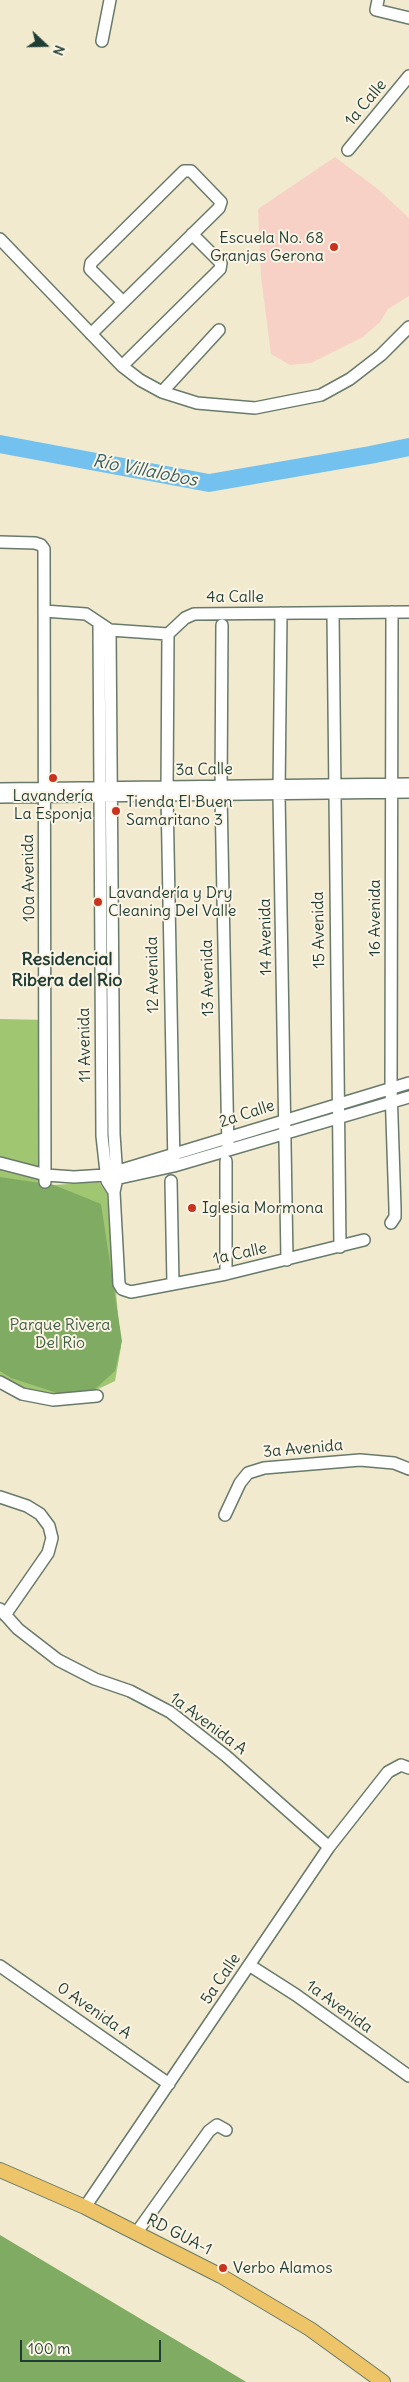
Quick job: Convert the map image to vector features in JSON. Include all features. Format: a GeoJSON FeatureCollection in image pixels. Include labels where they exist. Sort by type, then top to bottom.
{"type":"FeatureCollection","features":[{"type":"Feature","properties":{"kind":"main road","name":"RD GUA-1"},"geometry":{"type":"LineString","coordinates":[[0,2170],[137,2232],[268,2304],[330,2343],[383,2382]]}},
{"type":"Feature","properties":{"kind":"street"},"geometry":{"type":"LineString","coordinates":[[102,41],[110,0]]}},
{"type":"Feature","properties":{"kind":"street"},"geometry":{"type":"LineString","coordinates":[[378,0],[376,10],[409,18]]}},
{"type":"Feature","properties":{"kind":"street","name":"1a Calle"},"geometry":{"type":"LineString","coordinates":[[348,150],[409,76]]}},
{"type":"Feature","properties":{"kind":"street"},"geometry":{"type":"LineString","coordinates":[[91,334],[219,208],[221,202],[191,170],[184,171],[91,263],[90,268],[123,302]]}},
{"type":"Feature","properties":{"kind":"street"},"geometry":{"type":"LineString","coordinates":[[122,366],[220,269],[221,263],[192,234]]}},
{"type":"Feature","properties":{"kind":"street"},"geometry":{"type":"LineString","coordinates":[[0,239],[122,366],[140,380],[162,392],[197,403],[255,408],[321,396],[350,379],[381,356],[409,327]]}},
{"type":"Feature","properties":{"kind":"street"},"geometry":{"type":"LineString","coordinates":[[162,392],[219,330]]}},
{"type":"Feature","properties":{"kind":"street","name":"10a Avenida"},"geometry":{"type":"LineString","coordinates":[[0,542],[40,544],[44,549],[46,1178]]}},
{"type":"Feature","properties":{"kind":"street"},"geometry":{"type":"LineString","coordinates":[[44,611],[86,614],[98,624],[110,630],[168,634]]}},
{"type":"Feature","properties":{"kind":"street","name":"16 Avenida"},"geometry":{"type":"LineString","coordinates":[[391,1223],[395,1208],[391,1088],[392,612]]}},
{"type":"Feature","properties":{"kind":"street","name":"4a Calle"},"geometry":{"type":"LineString","coordinates":[[168,634],[185,618],[194,614],[409,612]]}},
{"type":"Feature","properties":{"kind":"street","name":"15 Avenida"},"geometry":{"type":"LineString","coordinates":[[333,613],[340,1246]]}},
{"type":"Feature","properties":{"kind":"street","name":"14 Avenida"},"geometry":{"type":"LineString","coordinates":[[281,614],[280,790],[287,1260]]}},
{"type":"Feature","properties":{"kind":"street","name":"11 Avenida"},"geometry":{"type":"LineString","coordinates":[[98,624],[105,792]]}},
{"type":"Feature","properties":{"kind":"street","name":"13 Avenida"},"geometry":{"type":"LineString","coordinates":[[222,625],[221,790],[227,1149],[226,1274]]}},
{"type":"Feature","properties":{"kind":"street","name":"11 Avenida"},"geometry":{"type":"LineString","coordinates":[[110,630],[105,792],[107,1177],[114,1192],[119,1284],[122,1290]]}},
{"type":"Feature","properties":{"kind":"street","name":"12 Avenida"},"geometry":{"type":"LineString","coordinates":[[168,634],[167,791],[173,1160]]}},
{"type":"Feature","properties":{"kind":"street","name":"3a Calle"},"geometry":{"type":"LineString","coordinates":[[0,789],[44,792],[280,790],[391,788],[409,784]]}},
{"type":"Feature","properties":{"kind":"street","name":"3a Calle"},"geometry":{"type":"LineString","coordinates":[[391,788],[409,792]]}},
{"type":"Feature","properties":{"kind":"street","name":"3a Calle"},"geometry":{"type":"LineString","coordinates":[[0,797],[44,792]]}},
{"type":"Feature","properties":{"kind":"street","name":"2a Calle"},"geometry":{"type":"LineString","coordinates":[[227,1149],[286,1119],[409,1083]]}},
{"type":"Feature","properties":{"kind":"street","name":"2a Calle"},"geometry":{"type":"LineString","coordinates":[[107,1177],[173,1160],[227,1149],[409,1097]]}},
{"type":"Feature","properties":{"kind":"street"},"geometry":{"type":"LineString","coordinates":[[0,1163],[46,1178]]}},
{"type":"Feature","properties":{"kind":"street"},"geometry":{"type":"LineString","coordinates":[[0,1168],[46,1178],[107,1177]]}},
{"type":"Feature","properties":{"kind":"street"},"geometry":{"type":"LineString","coordinates":[[172,1181],[173,1284]]}},
{"type":"Feature","properties":{"kind":"street","name":"1a Calle"},"geometry":{"type":"LineString","coordinates":[[122,1290],[131,1292],[226,1274],[364,1240]]}},
{"type":"Feature","properties":{"kind":"street"},"geometry":{"type":"LineString","coordinates":[[0,1382],[22,1394],[53,1400],[97,1396]]}},
{"type":"Feature","properties":{"kind":"street","name":"3a Avenida"},"geometry":{"type":"LineString","coordinates":[[225,1515],[240,1483],[248,1473],[264,1468],[360,1460],[394,1463],[409,1469]]}},
{"type":"Feature","properties":{"kind":"street","name":"1a Avenida A"},"geometry":{"type":"LineString","coordinates":[[0,1497],[27,1506],[40,1514],[49,1526],[52,1538],[48,1554],[3,1612],[18,1629],[58,1660],[95,1679],[130,1691],[170,1712],[226,1756],[329,1847]]}},
{"type":"Feature","properties":{"kind":"street","name":"5a Calle"},"geometry":{"type":"LineString","coordinates":[[85,2207],[329,1847],[388,1772],[401,1765],[409,1768]]}},
{"type":"Feature","properties":{"kind":"street","name":"1a Avenida"},"geometry":{"type":"LineString","coordinates":[[249,1965],[296,1995],[409,2076]]}},
{"type":"Feature","properties":{"kind":"street","name":"0 Avenida A"},"geometry":{"type":"LineString","coordinates":[[0,1966],[169,2084]]}},
{"type":"Feature","properties":{"kind":"street"},"geometry":{"type":"LineString","coordinates":[[137,2232],[209,2131],[217,2125],[226,2130]]}},
{"type":"Feature","properties":{"kind":"shaded area","name":"Escuela No. 68 Granjas Gerona"},"geometry":{"type":"Polygon","coordinates":[[[335,157],[379,190],[409,218],[409,296],[388,309],[380,322],[363,337],[311,363],[290,365],[271,354],[261,277],[258,209],[335,157]]]}},
{"type":"Feature","properties":{"kind":"green space","name":"Parque Rivera Del Rio"},"geometry":{"type":"Polygon","coordinates":[[[0,1019],[47,1020],[43,1183],[54,1185],[99,1182],[107,1194],[121,1347],[115,1381],[92,1392],[36,1398],[0,1382],[0,1019]]]}},
{"type":"Feature","properties":{"kind":"green space","name":"Parque Rivera Del Rio"},"geometry":{"type":"Polygon","coordinates":[[[0,1177],[54,1185],[101,1204],[122,1341],[115,1371],[82,1401],[11,1378],[0,1371],[0,1177]]]}},
{"type":"Feature","properties":{"kind":"green space"},"geometry":{"type":"Polygon","coordinates":[[[0,2235],[243,2380],[246,2382],[0,2382],[0,2235]]]}},
{"type":"Feature","properties":{"kind":"waterway","name":"Río Villalobos"},"geometry":{"type":"LineString","coordinates":[[0,444],[209,483],[409,447]]}},
{"type":"Feature","properties":{"kind":"place","name":"Escuela No. 68 Granjas Gerona"},"geometry":{"type":"Point","coordinates":[334,247]}},
{"type":"Feature","properties":{"kind":"place","name":"Lavandería La Esponja"},"geometry":{"type":"Point","coordinates":[53,778]}},
{"type":"Feature","properties":{"kind":"place","name":"Tienda El Buen Samaritano 3"},"geometry":{"type":"Point","coordinates":[116,811]}},
{"type":"Feature","properties":{"kind":"place","name":"Lavandería y Dry Cleaning Del Valle"},"geometry":{"type":"Point","coordinates":[98,902]}},
{"type":"Feature","properties":{"kind":"place","name":"Iglesia Mormona"},"geometry":{"type":"Point","coordinates":[192,1208]}},
{"type":"Feature","properties":{"kind":"place","name":"Verbo Alamos"},"geometry":{"type":"Point","coordinates":[223,2268]}},
{"type":"Feature","properties":{"kind":"district","name":"Residencial Ribera del Rio"},"geometry":{"type":"Point","coordinates":[67,970]}}]}
